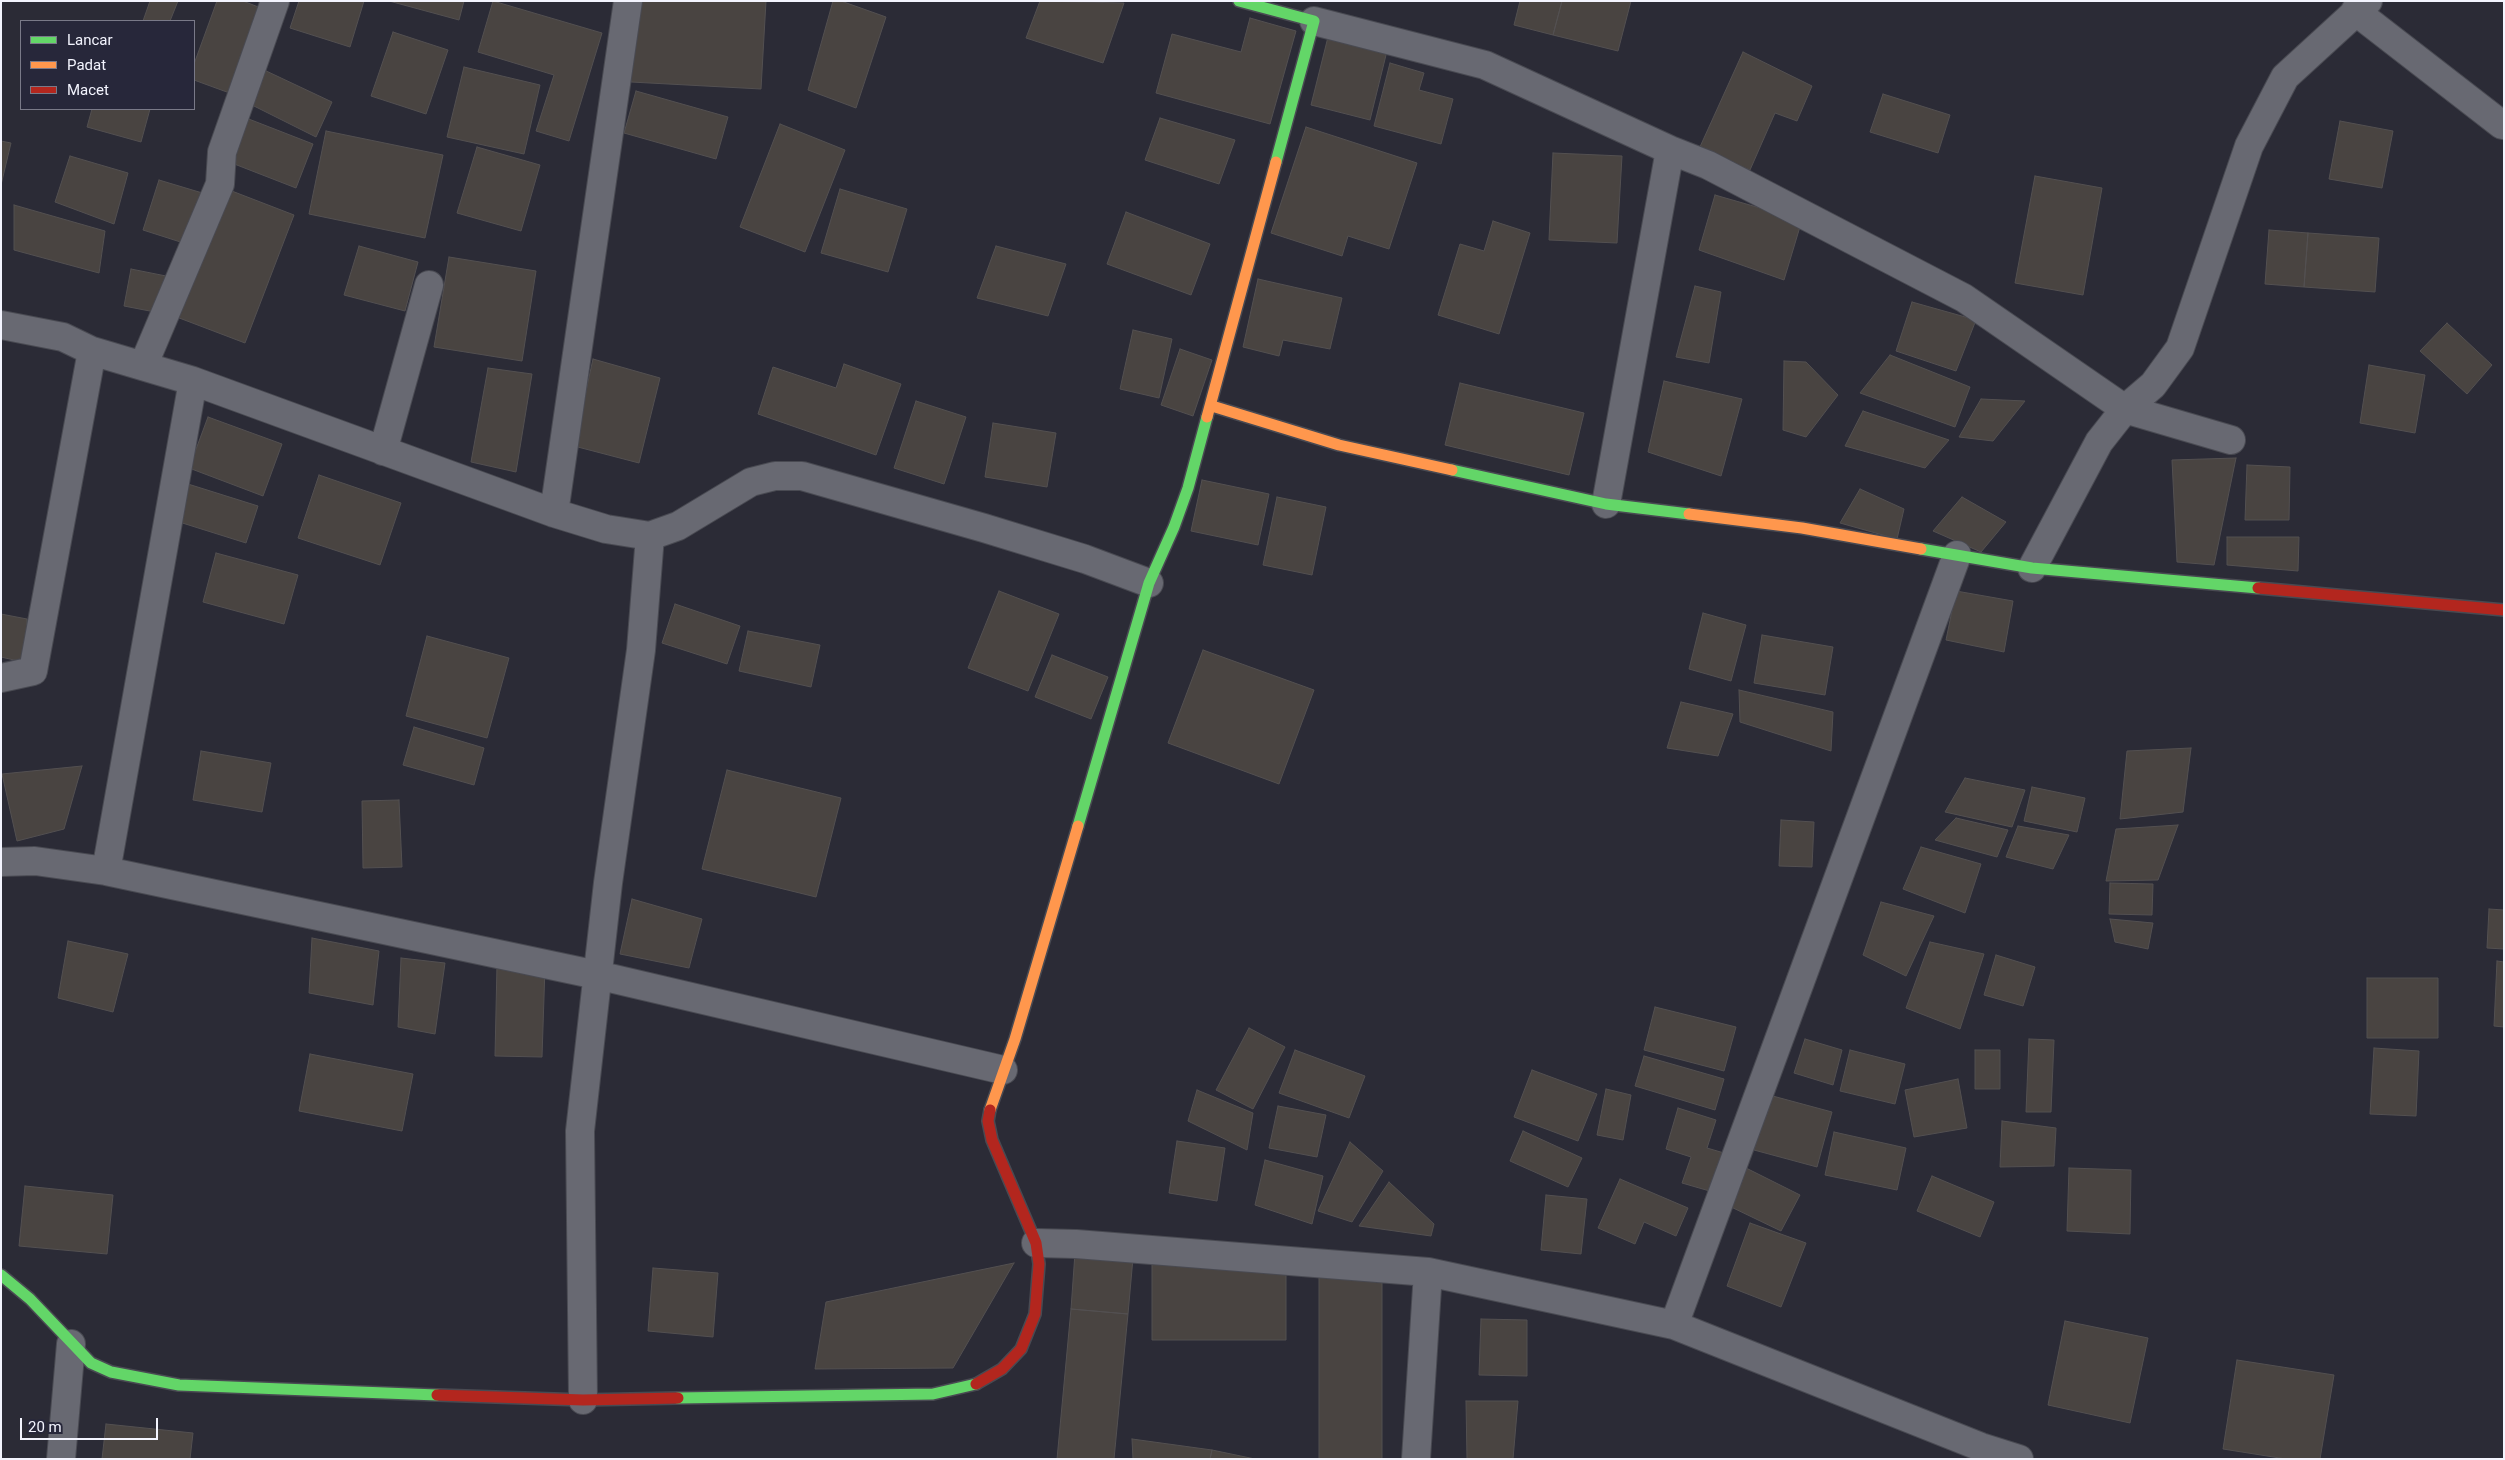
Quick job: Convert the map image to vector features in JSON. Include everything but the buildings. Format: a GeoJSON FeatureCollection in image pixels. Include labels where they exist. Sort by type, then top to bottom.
{"type":"FeatureCollection","features":[{"type":"Feature","properties":{"kind":"street"},"geometry":{"type":"LineString","coordinates":[[143,366],[220,184],[222,152],[275,1]]}},
{"type":"Feature","properties":{"kind":"street"},"geometry":{"type":"LineString","coordinates":[[554,513],[628,1]]}},
{"type":"Feature","properties":{"kind":"street"},"geometry":{"type":"LineString","coordinates":[[1239,1],[1485,65],[1670,150],[1708,165],[1964,298],[2125,409],[2231,440]]}},
{"type":"Feature","properties":{"kind":"street"},"geometry":{"type":"LineString","coordinates":[[2032,568],[2099,442],[2125,409],[2152,384],[2180,348],[2249,146],[2285,77],[2361,6],[2502,125]]}},
{"type":"Feature","properties":{"kind":"street"},"geometry":{"type":"LineString","coordinates":[[1,1275],[30,1299],[91,1363],[111,1372],[179,1385],[582,1400],[933,1394],[975,1385],[1002,1369],[1021,1349],[1035,1314],[1039,1264],[1036,1244],[992,1140],[988,1121],[1032,982],[1149,583],[1174,527],[1212,406],[1314,21]]}},
{"type":"Feature","properties":{"kind":"street"},"geometry":{"type":"LineString","coordinates":[[1606,504],[1670,150]]}},
{"type":"Feature","properties":{"kind":"street"},"geometry":{"type":"LineString","coordinates":[[383,451],[429,285]]}},
{"type":"Feature","properties":{"kind":"street"},"geometry":{"type":"LineString","coordinates":[[1,325],[63,337],[92,351],[193,382],[554,513],[606,529],[650,536],[678,526],[751,482],[775,476],[802,476],[1085,559],[1149,583]]}},
{"type":"Feature","properties":{"kind":"street"},"geometry":{"type":"LineString","coordinates":[[1,678],[33,671],[92,351]]}},
{"type":"Feature","properties":{"kind":"street"},"geometry":{"type":"LineString","coordinates":[[106,871],[193,382]]}},
{"type":"Feature","properties":{"kind":"street"},"geometry":{"type":"LineString","coordinates":[[1212,406],[1339,445],[1606,504],[1802,528],[2032,568],[2504,610]]}},
{"type":"Feature","properties":{"kind":"street"},"geometry":{"type":"LineString","coordinates":[[582,1400],[580,1131],[608,883],[641,650],[650,536]]}},
{"type":"Feature","properties":{"kind":"street"},"geometry":{"type":"LineString","coordinates":[[1674,1325],[1957,555]]}},
{"type":"Feature","properties":{"kind":"street"},"geometry":{"type":"LineString","coordinates":[[1,862],[35,860],[106,871],[597,975],[1003,1070]]}},
{"type":"Feature","properties":{"kind":"street"},"geometry":{"type":"LineString","coordinates":[[1036,1244],[1076,1244],[1428,1272],[1674,1325],[1981,1447],[2020,1459]]}},
{"type":"Feature","properties":{"kind":"street"},"geometry":{"type":"LineString","coordinates":[[1416,1459],[1428,1272]]}},
{"type":"Feature","properties":{"kind":"street"},"geometry":{"type":"LineString","coordinates":[[61,1459],[71,1344]]}},
{"type":"Feature","properties":{"kind":"traffic: fast"},"geometry":{"type":"LineString","coordinates":[[1239,1],[1314,21],[1276,162]]}},
{"type":"Feature","properties":{"kind":"traffic: fast"},"geometry":{"type":"LineString","coordinates":[[1078,826],[1149,583],[1174,527],[1188,488],[1207,417]]}},
{"type":"Feature","properties":{"kind":"traffic: fast"},"geometry":{"type":"LineString","coordinates":[[1452,470],[1606,504],[1689,514]]}},
{"type":"Feature","properties":{"kind":"traffic: fast"},"geometry":{"type":"LineString","coordinates":[[1921,549],[2032,568],[2258,588]]}},
{"type":"Feature","properties":{"kind":"traffic: fast"},"geometry":{"type":"LineString","coordinates":[[1,1275],[30,1299],[91,1363],[111,1372],[179,1385],[437,1395]]}},
{"type":"Feature","properties":{"kind":"traffic: fast"},"geometry":{"type":"LineString","coordinates":[[678,1398],[933,1394],[976,1384]]}},
{"type":"Feature","properties":{"kind":"traffic: slow"},"geometry":{"type":"LineString","coordinates":[[1207,417],[1276,162]]}},
{"type":"Feature","properties":{"kind":"traffic: slow"},"geometry":{"type":"LineString","coordinates":[[1212,406],[1339,445],[1452,470]]}},
{"type":"Feature","properties":{"kind":"traffic: slow"},"geometry":{"type":"LineString","coordinates":[[1689,514],[1802,528],[1921,549]]}},
{"type":"Feature","properties":{"kind":"traffic: slow"},"geometry":{"type":"LineString","coordinates":[[990,1110],[1015,1039],[1078,826]]}},
{"type":"Feature","properties":{"kind":"traffic: jam"},"geometry":{"type":"LineString","coordinates":[[2258,588],[2504,610]]}},
{"type":"Feature","properties":{"kind":"traffic: jam"},"geometry":{"type":"LineString","coordinates":[[976,1384],[1002,1369],[1021,1349],[1035,1314],[1039,1264],[1036,1243],[992,1140],[988,1121],[990,1110]]}},
{"type":"Feature","properties":{"kind":"traffic: jam"},"geometry":{"type":"LineString","coordinates":[[437,1395],[583,1400],[678,1398]]}}]}
